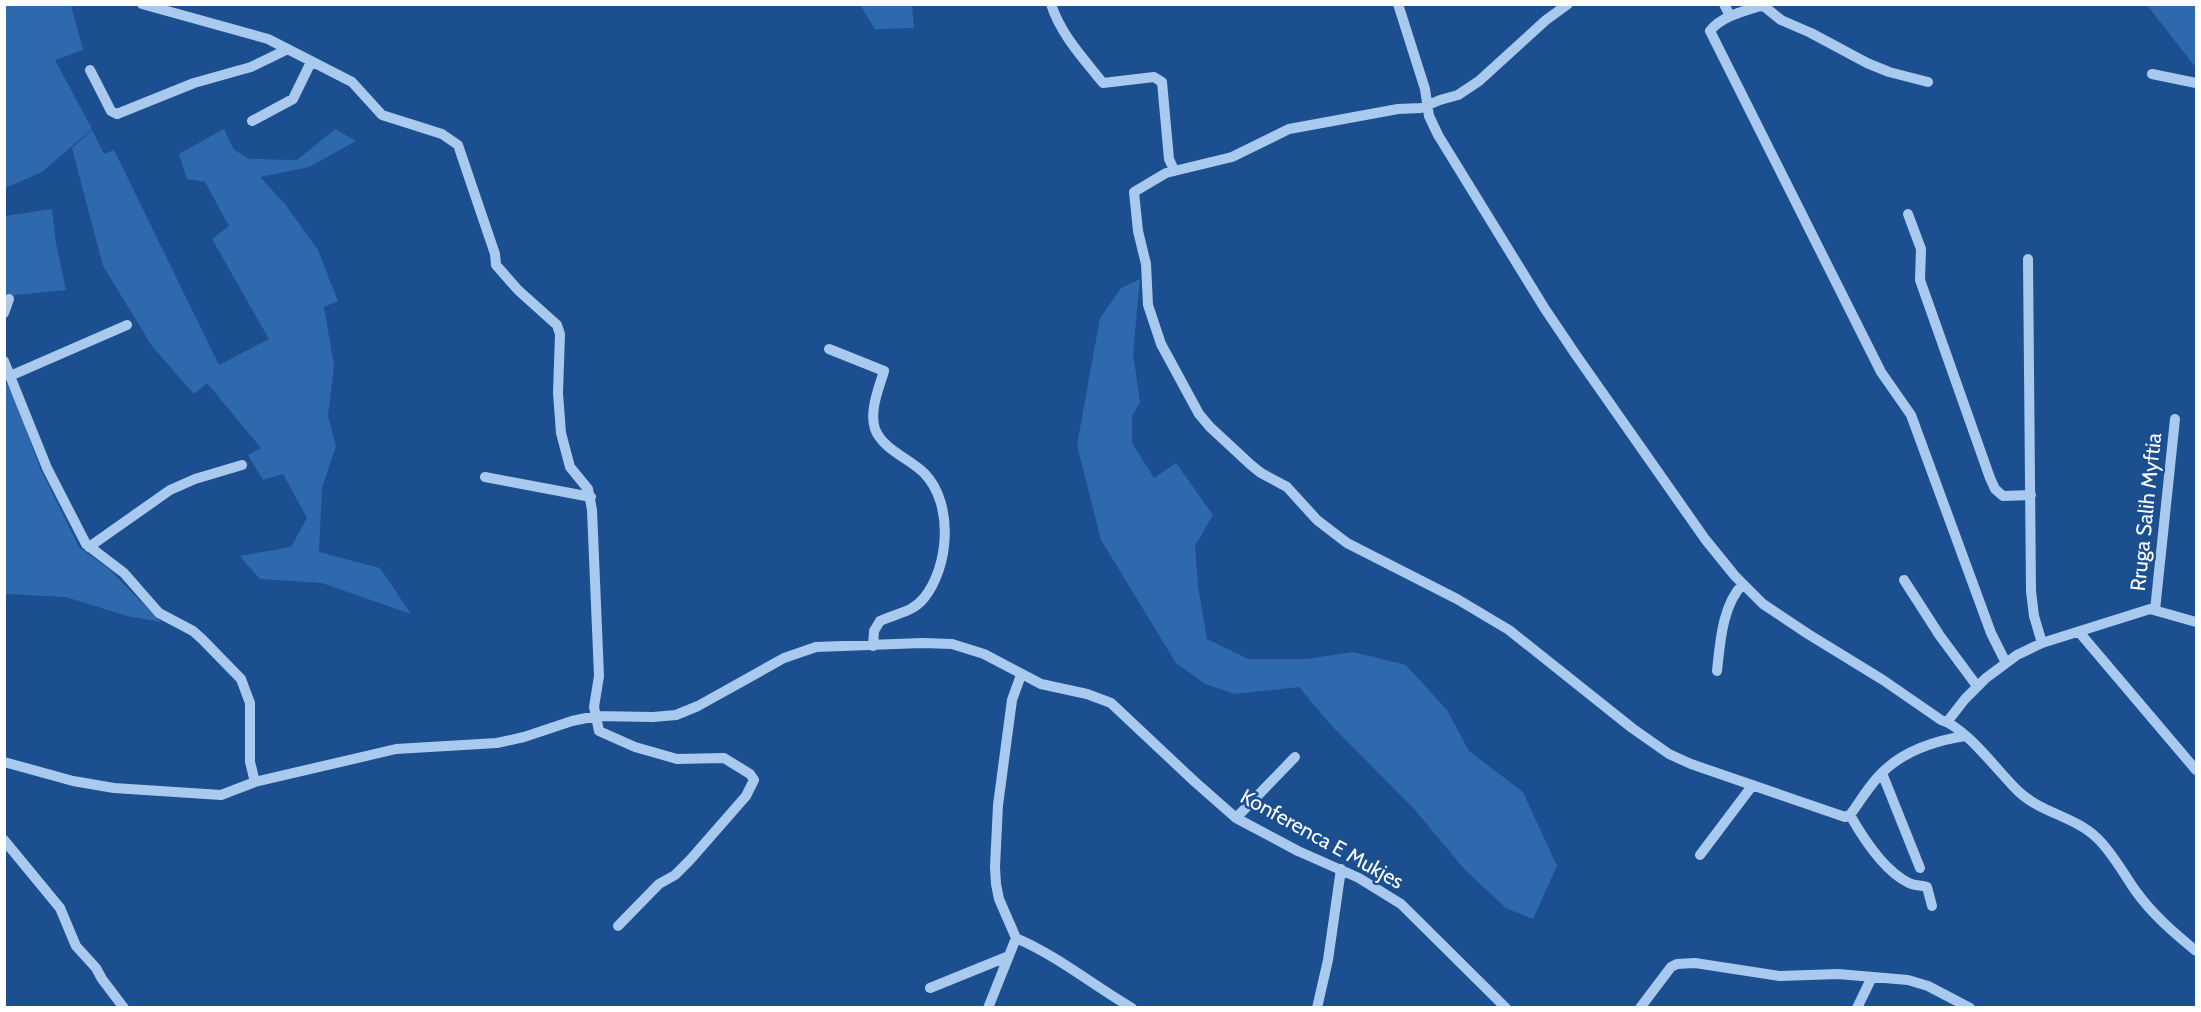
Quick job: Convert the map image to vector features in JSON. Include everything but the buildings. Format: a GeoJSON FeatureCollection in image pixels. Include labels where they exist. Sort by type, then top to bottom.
{"type":"FeatureCollection","features":[{"type":"Feature","properties":{"kind":"street"},"geometry":{"type":"LineString","coordinates":[[142,4],[268,39],[352,82],[382,115],[442,134],[458,145],[495,254],[496,265],[518,290],[557,325],[560,334],[558,393],[561,433],[570,466],[588,489],[591,497],[598,668],[598,684],[594,699],[599,731],[635,747],[677,759],[724,758],[750,774],[754,780],[746,796],[690,860],[675,875],[659,884],[618,926]]}},
{"type":"Feature","properties":{"kind":"street"},"geometry":{"type":"LineString","coordinates":[[1051,4],[1067,38],[1103,83],[1154,77],[1162,82],[1169,159],[1174,170]]}},
{"type":"Feature","properties":{"kind":"street"},"geometry":{"type":"LineString","coordinates":[[1398,4],[1425,89],[1429,116],[1438,135],[1545,309],[1705,539],[1763,604],[1947,722],[1965,736],[2018,792],[2098,838],[2160,921],[2196,951]]}},
{"type":"Feature","properties":{"kind":"street"},"geometry":{"type":"LineString","coordinates":[[1568,4],[1458,95],[1440,99],[1428,106],[1398,109],[1294,128],[1232,157],[1174,170],[1159,176],[1134,192],[1138,231],[1146,264],[1146,292],[1152,318],[1161,344],[1189,398],[1210,427],[1261,472],[1287,487],[1317,520],[1347,543],[1457,599],[1509,630],[1632,728],[1669,754],[1691,764],[1841,818],[1850,815],[1882,773],[1917,748],[1965,736]]}},
{"type":"Feature","properties":{"kind":"street"},"geometry":{"type":"LineString","coordinates":[[1724,4],[1730,16]]}},
{"type":"Feature","properties":{"kind":"street"},"geometry":{"type":"LineString","coordinates":[[1928,82],[1889,72],[1867,63],[1781,20],[1765,7],[1760,6],[1730,16],[1712,27],[1710,33],[1881,372],[1908,409],[1950,516],[1991,633],[2006,663]]}},
{"type":"Feature","properties":{"kind":"street"},"geometry":{"type":"LineString","coordinates":[[90,70],[111,111],[117,114],[194,83],[251,67],[288,50]]}},
{"type":"Feature","properties":{"kind":"street"},"geometry":{"type":"LineString","coordinates":[[252,121],[293,99],[311,62]]}},
{"type":"Feature","properties":{"kind":"street"},"geometry":{"type":"LineString","coordinates":[[2152,74],[2196,83]]}},
{"type":"Feature","properties":{"kind":"street"},"geometry":{"type":"LineString","coordinates":[[1908,214],[1922,249],[1920,280],[1990,478],[1995,489],[2003,496],[2031,495]]}},
{"type":"Feature","properties":{"kind":"street"},"geometry":{"type":"LineString","coordinates":[[2028,259],[2031,591],[2034,616],[2042,642]]}},
{"type":"Feature","properties":{"kind":"street"},"geometry":{"type":"LineString","coordinates":[[4,313],[9,299]]}},
{"type":"Feature","properties":{"kind":"street"},"geometry":{"type":"LineString","coordinates":[[10,376],[127,325]]}},
{"type":"Feature","properties":{"kind":"street"},"geometry":{"type":"LineString","coordinates":[[830,350],[884,371],[873,415],[875,428],[888,446],[924,473],[934,487],[943,507],[945,537],[943,552],[932,585],[924,598],[909,611],[880,621],[874,631],[873,646]]}},
{"type":"Feature","properties":{"kind":"street"},"geometry":{"type":"LineString","coordinates":[[4,361],[47,468],[89,547],[124,573],[159,613],[193,631],[241,679],[250,703],[250,762],[255,782]]}},
{"type":"Feature","properties":{"kind":"street","name":"Rruga Salih Myftia"},"geometry":{"type":"LineString","coordinates":[[2155,610],[2175,419]]}},
{"type":"Feature","properties":{"kind":"street"},"geometry":{"type":"LineString","coordinates":[[89,547],[170,490],[195,479],[242,465]]}},
{"type":"Feature","properties":{"kind":"street"},"geometry":{"type":"LineString","coordinates":[[485,477],[591,497]]}},
{"type":"Feature","properties":{"kind":"street"},"geometry":{"type":"LineString","coordinates":[[1904,580],[1940,636],[1977,686]]}},
{"type":"Feature","properties":{"kind":"street"},"geometry":{"type":"LineString","coordinates":[[1717,671],[1725,623],[1734,595],[1743,584]]}},
{"type":"Feature","properties":{"kind":"street"},"geometry":{"type":"LineString","coordinates":[[1947,722],[1977,686],[2017,655],[2042,642],[2134,613],[2155,610],[2196,622]]}},
{"type":"Feature","properties":{"kind":"street"},"geometry":{"type":"LineString","coordinates":[[2079,632],[2196,770]]}},
{"type":"Feature","properties":{"kind":"street","name":"Konferenca E Mukjes"},"geometry":{"type":"LineString","coordinates":[[4,762],[88,784],[166,793],[221,795],[255,782],[396,749],[465,746],[510,741],[596,716],[676,715],[698,706],[784,658],[830,645],[952,644],[984,654],[1041,684],[1093,696],[1111,703],[1236,818],[1298,851],[1372,885],[1401,904],[1506,1008]]}},
{"type":"Feature","properties":{"kind":"street"},"geometry":{"type":"LineString","coordinates":[[1021,675],[1012,700],[998,805],[995,867],[999,899],[1016,938],[1039,948],[1132,1008]]}},
{"type":"Feature","properties":{"kind":"street"},"geometry":{"type":"LineString","coordinates":[[1236,818],[1295,757]]}},
{"type":"Feature","properties":{"kind":"street"},"geometry":{"type":"LineString","coordinates":[[1882,773],[1920,868]]}},
{"type":"Feature","properties":{"kind":"street"},"geometry":{"type":"LineString","coordinates":[[1700,855],[1752,786]]}},
{"type":"Feature","properties":{"kind":"street"},"geometry":{"type":"LineString","coordinates":[[1850,815],[1868,845],[1903,880],[1911,884],[1927,886],[1932,906]]}},
{"type":"Feature","properties":{"kind":"street"},"geometry":{"type":"LineString","coordinates":[[4,840],[60,908],[76,946],[96,968],[124,1008]]}},
{"type":"Feature","properties":{"kind":"street"},"geometry":{"type":"LineString","coordinates":[[1317,1008],[1328,960],[1341,869]]}},
{"type":"Feature","properties":{"kind":"street"},"geometry":{"type":"LineString","coordinates":[[993,1006],[1016,938]]}},
{"type":"Feature","properties":{"kind":"street"},"geometry":{"type":"LineString","coordinates":[[930,988],[1009,956]]}},
{"type":"Feature","properties":{"kind":"street"},"geometry":{"type":"LineString","coordinates":[[1640,1008],[1665,973],[1677,963],[1712,964],[1780,976],[1838,974],[1918,982],[1952,1004],[1970,1008]]}},
{"type":"Feature","properties":{"kind":"street"},"geometry":{"type":"LineString","coordinates":[[1857,1008],[1872,977]]}},
{"type":"Feature","properties":{"kind":"shaded area"},"geometry":{"type":"Polygon","coordinates":[[[5,4],[71,5],[83,50],[55,60],[92,129],[42,172],[5,188],[5,4]]]}},
{"type":"Feature","properties":{"kind":"shaded area"},"geometry":{"type":"Polygon","coordinates":[[[860,5],[912,5],[914,28],[875,29],[860,5]]]}},
{"type":"Feature","properties":{"kind":"shaded area"},"geometry":{"type":"Polygon","coordinates":[[[2147,5],[2196,5],[2196,68],[2147,5]]]}},
{"type":"Feature","properties":{"kind":"shaded area"},"geometry":{"type":"Polygon","coordinates":[[[224,129],[234,150],[250,159],[297,160],[335,129],[356,141],[309,167],[260,177],[285,204],[318,250],[338,301],[324,307],[334,366],[328,416],[336,446],[322,488],[319,552],[380,568],[411,614],[322,583],[260,579],[240,556],[291,547],[307,518],[283,474],[263,480],[248,455],[261,448],[207,383],[194,394],[152,346],[103,266],[72,148],[92,130],[104,154],[114,150],[219,365],[269,339],[212,239],[229,226],[205,182],[187,179],[179,154],[224,129]]]}},
{"type":"Feature","properties":{"kind":"shaded area"},"geometry":{"type":"Polygon","coordinates":[[[52,209],[56,243],[66,290],[5,296],[5,216],[52,209]]]}},
{"type":"Feature","properties":{"kind":"shaded area"},"geometry":{"type":"Polygon","coordinates":[[[1140,279],[1133,353],[1140,402],[1132,416],[1132,443],[1154,478],[1176,463],[1213,515],[1195,546],[1198,586],[1207,639],[1248,659],[1307,659],[1353,652],[1406,665],[1447,710],[1469,751],[1523,792],[1557,866],[1533,919],[1506,908],[1465,870],[1415,810],[1330,724],[1299,687],[1235,694],[1205,684],[1176,663],[1101,540],[1077,445],[1100,318],[1121,288],[1140,279]]]}},
{"type":"Feature","properties":{"kind":"shaded area"},"geometry":{"type":"Polygon","coordinates":[[[4,379],[22,411],[40,468],[79,547],[109,569],[161,622],[127,616],[66,597],[5,594],[4,379]]]}}]}
